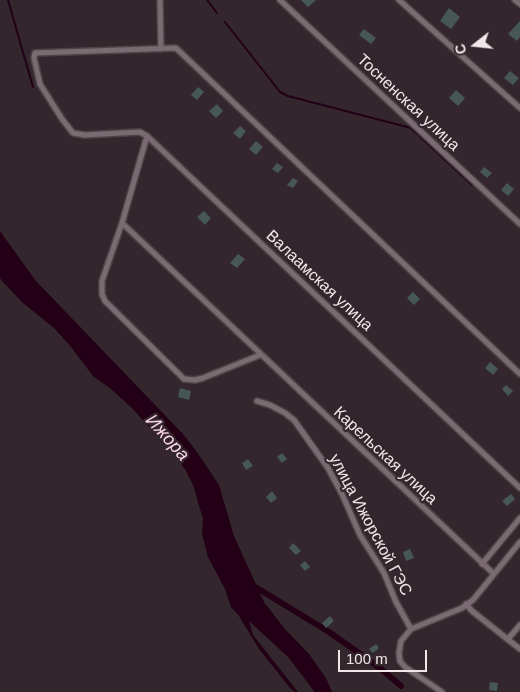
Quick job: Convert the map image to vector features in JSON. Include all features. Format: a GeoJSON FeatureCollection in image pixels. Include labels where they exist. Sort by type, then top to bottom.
{"type":"FeatureCollection","features":[{"type":"Feature","properties":{"kind":"street"},"geometry":{"type":"LineString","coordinates":[[160,0],[161,48]]}},
{"type":"Feature","properties":{"kind":"street","name":"Тосненская улица"},"geometry":{"type":"LineString","coordinates":[[280,0],[520,224]]}},
{"type":"Feature","properties":{"kind":"street"},"geometry":{"type":"LineString","coordinates":[[399,0],[520,108]]}},
{"type":"Feature","properties":{"kind":"street"},"geometry":{"type":"LineString","coordinates":[[515,0],[520,4]]}},
{"type":"Feature","properties":{"kind":"street"},"geometry":{"type":"LineString","coordinates":[[260,355],[203,378],[189,380],[180,376],[105,301],[102,294],[102,281],[122,224],[147,136],[140,132],[73,133],[40,84],[34,58],[35,53],[176,48],[520,374]]}},
{"type":"Feature","properties":{"kind":"street","name":"Валаамская улица"},"geometry":{"type":"LineString","coordinates":[[147,136],[520,488]]}},
{"type":"Feature","properties":{"kind":"street","name":"Карельская улица"},"geometry":{"type":"LineString","coordinates":[[122,224],[494,574]]}},
{"type":"Feature","properties":{"kind":"street","name":"улица Ижорской ГЭС"},"geometry":{"type":"LineString","coordinates":[[257,401],[270,405],[294,420],[328,468],[360,535],[384,573],[396,602],[411,629]]}},
{"type":"Feature","properties":{"kind":"street"},"geometry":{"type":"LineString","coordinates":[[482,564],[520,518]]}},
{"type":"Feature","properties":{"kind":"street"},"geometry":{"type":"LineString","coordinates":[[442,692],[405,667],[400,661],[401,641],[411,629],[462,608],[473,600],[520,542]]}},
{"type":"Feature","properties":{"kind":"street"},"geometry":{"type":"LineString","coordinates":[[466,604],[472,611],[520,649]]}},
{"type":"Feature","properties":{"kind":"street"},"geometry":{"type":"LineString","coordinates":[[508,639],[520,625]]}},
{"type":"Feature","properties":{"kind":"water","name":"Ижора"},"geometry":{"type":"Polygon","coordinates":[[[0,231],[36,281],[183,434],[197,452],[219,485],[234,536],[264,602],[284,628],[309,654],[326,678],[332,692],[314,692],[288,657],[249,621],[253,635],[298,692],[290,688],[259,649],[239,616],[231,607],[225,589],[208,557],[202,534],[203,519],[193,485],[186,471],[172,450],[159,439],[133,409],[93,376],[54,328],[23,303],[2,281],[0,278],[0,231]]]}},
{"type":"Feature","properties":{"kind":"building"},"geometry":{"type":"Polygon","coordinates":[[[301,0],[316,0],[308,7],[301,0]]]}},
{"type":"Feature","properties":{"kind":"building"},"geometry":{"type":"Polygon","coordinates":[[[449,8],[460,17],[451,29],[440,21],[449,8]]]}},
{"type":"Feature","properties":{"kind":"building"},"geometry":{"type":"Polygon","coordinates":[[[520,21],[520,37],[517,41],[508,34],[520,21]]]}},
{"type":"Feature","properties":{"kind":"building"},"geometry":{"type":"Polygon","coordinates":[[[364,29],[376,38],[371,44],[359,35],[364,29]]]}},
{"type":"Feature","properties":{"kind":"building"},"geometry":{"type":"Polygon","coordinates":[[[510,71],[519,78],[513,85],[504,78],[510,71]]]}},
{"type":"Feature","properties":{"kind":"building"},"geometry":{"type":"Polygon","coordinates":[[[198,87],[204,92],[197,100],[191,95],[198,87]]]}},
{"type":"Feature","properties":{"kind":"building"},"geometry":{"type":"Polygon","coordinates":[[[456,90],[465,98],[458,106],[449,98],[456,90]]]}},
{"type":"Feature","properties":{"kind":"building"},"geometry":{"type":"Polygon","coordinates":[[[217,104],[223,111],[216,118],[209,111],[217,104]]]}},
{"type":"Feature","properties":{"kind":"building"},"geometry":{"type":"Polygon","coordinates":[[[240,126],[246,131],[240,139],[233,133],[240,126]]]}},
{"type":"Feature","properties":{"kind":"building"},"geometry":{"type":"Polygon","coordinates":[[[256,141],[263,147],[256,155],[249,149],[256,141]]]}},
{"type":"Feature","properties":{"kind":"building"},"geometry":{"type":"Polygon","coordinates":[[[277,163],[283,167],[278,173],[272,169],[277,163]]]}},
{"type":"Feature","properties":{"kind":"building"},"geometry":{"type":"Polygon","coordinates":[[[484,167],[492,173],[487,178],[480,172],[484,167]]]}},
{"type":"Feature","properties":{"kind":"building"},"geometry":{"type":"Polygon","coordinates":[[[293,178],[298,181],[293,188],[287,185],[293,178]]]}},
{"type":"Feature","properties":{"kind":"building"},"geometry":{"type":"Polygon","coordinates":[[[507,183],[514,189],[508,196],[501,190],[507,183]]]}},
{"type":"Feature","properties":{"kind":"building"},"geometry":{"type":"Polygon","coordinates":[[[204,211],[211,218],[205,225],[197,217],[204,211]]]}},
{"type":"Feature","properties":{"kind":"building"},"geometry":{"type":"Polygon","coordinates":[[[238,254],[245,259],[237,268],[230,263],[238,254]]]}},
{"type":"Feature","properties":{"kind":"building"},"geometry":{"type":"Polygon","coordinates":[[[413,292],[420,299],[414,305],[407,298],[413,292]]]}},
{"type":"Feature","properties":{"kind":"building"},"geometry":{"type":"Polygon","coordinates":[[[490,362],[498,369],[493,375],[485,368],[490,362]]]}},
{"type":"Feature","properties":{"kind":"building"},"geometry":{"type":"Polygon","coordinates":[[[506,385],[513,391],[508,396],[502,389],[506,385]]]}},
{"type":"Feature","properties":{"kind":"building"},"geometry":{"type":"Polygon","coordinates":[[[180,388],[191,391],[189,400],[178,397],[180,388]]]}},
{"type":"Feature","properties":{"kind":"building"},"geometry":{"type":"Polygon","coordinates":[[[282,453],[287,459],[282,463],[277,457],[282,453]]]}},
{"type":"Feature","properties":{"kind":"building"},"geometry":{"type":"Polygon","coordinates":[[[248,459],[253,466],[246,470],[242,463],[248,459]]]}},
{"type":"Feature","properties":{"kind":"building"},"geometry":{"type":"Polygon","coordinates":[[[272,491],[277,498],[271,503],[266,497],[272,491]]]}},
{"type":"Feature","properties":{"kind":"building"},"geometry":{"type":"Polygon","coordinates":[[[511,494],[515,499],[507,506],[502,501],[511,494]]]}},
{"type":"Feature","properties":{"kind":"building"},"geometry":{"type":"Polygon","coordinates":[[[293,543],[301,551],[296,555],[289,548],[293,543]]]}},
{"type":"Feature","properties":{"kind":"building"},"geometry":{"type":"Polygon","coordinates":[[[410,549],[414,558],[406,561],[403,552],[410,549]]]}},
{"type":"Feature","properties":{"kind":"building"},"geometry":{"type":"Polygon","coordinates":[[[305,561],[310,567],[305,571],[300,565],[305,561]]]}},
{"type":"Feature","properties":{"kind":"building"},"geometry":{"type":"Polygon","coordinates":[[[330,616],[334,621],[326,628],[322,623],[330,616]]]}},
{"type":"Feature","properties":{"kind":"building"},"geometry":{"type":"Polygon","coordinates":[[[376,644],[379,648],[373,653],[369,649],[376,644]]]}},
{"type":"Feature","properties":{"kind":"building"},"geometry":{"type":"Polygon","coordinates":[[[490,682],[498,683],[497,691],[489,690],[490,682]]]}},
{"type":"Feature","properties":{"kind":"waterway"},"geometry":{"type":"LineString","coordinates":[[8,0],[33,87]]}},
{"type":"Feature","properties":{"kind":"waterway"},"geometry":{"type":"LineString","coordinates":[[207,0],[217,13]]}},
{"type":"Feature","properties":{"kind":"waterway"},"geometry":{"type":"LineString","coordinates":[[225,22],[280,92],[288,96],[411,128],[472,185]]}},
{"type":"Feature","properties":{"kind":"waterway"},"geometry":{"type":"LineString","coordinates":[[257,588],[329,632],[380,668],[401,686]]}}]}
